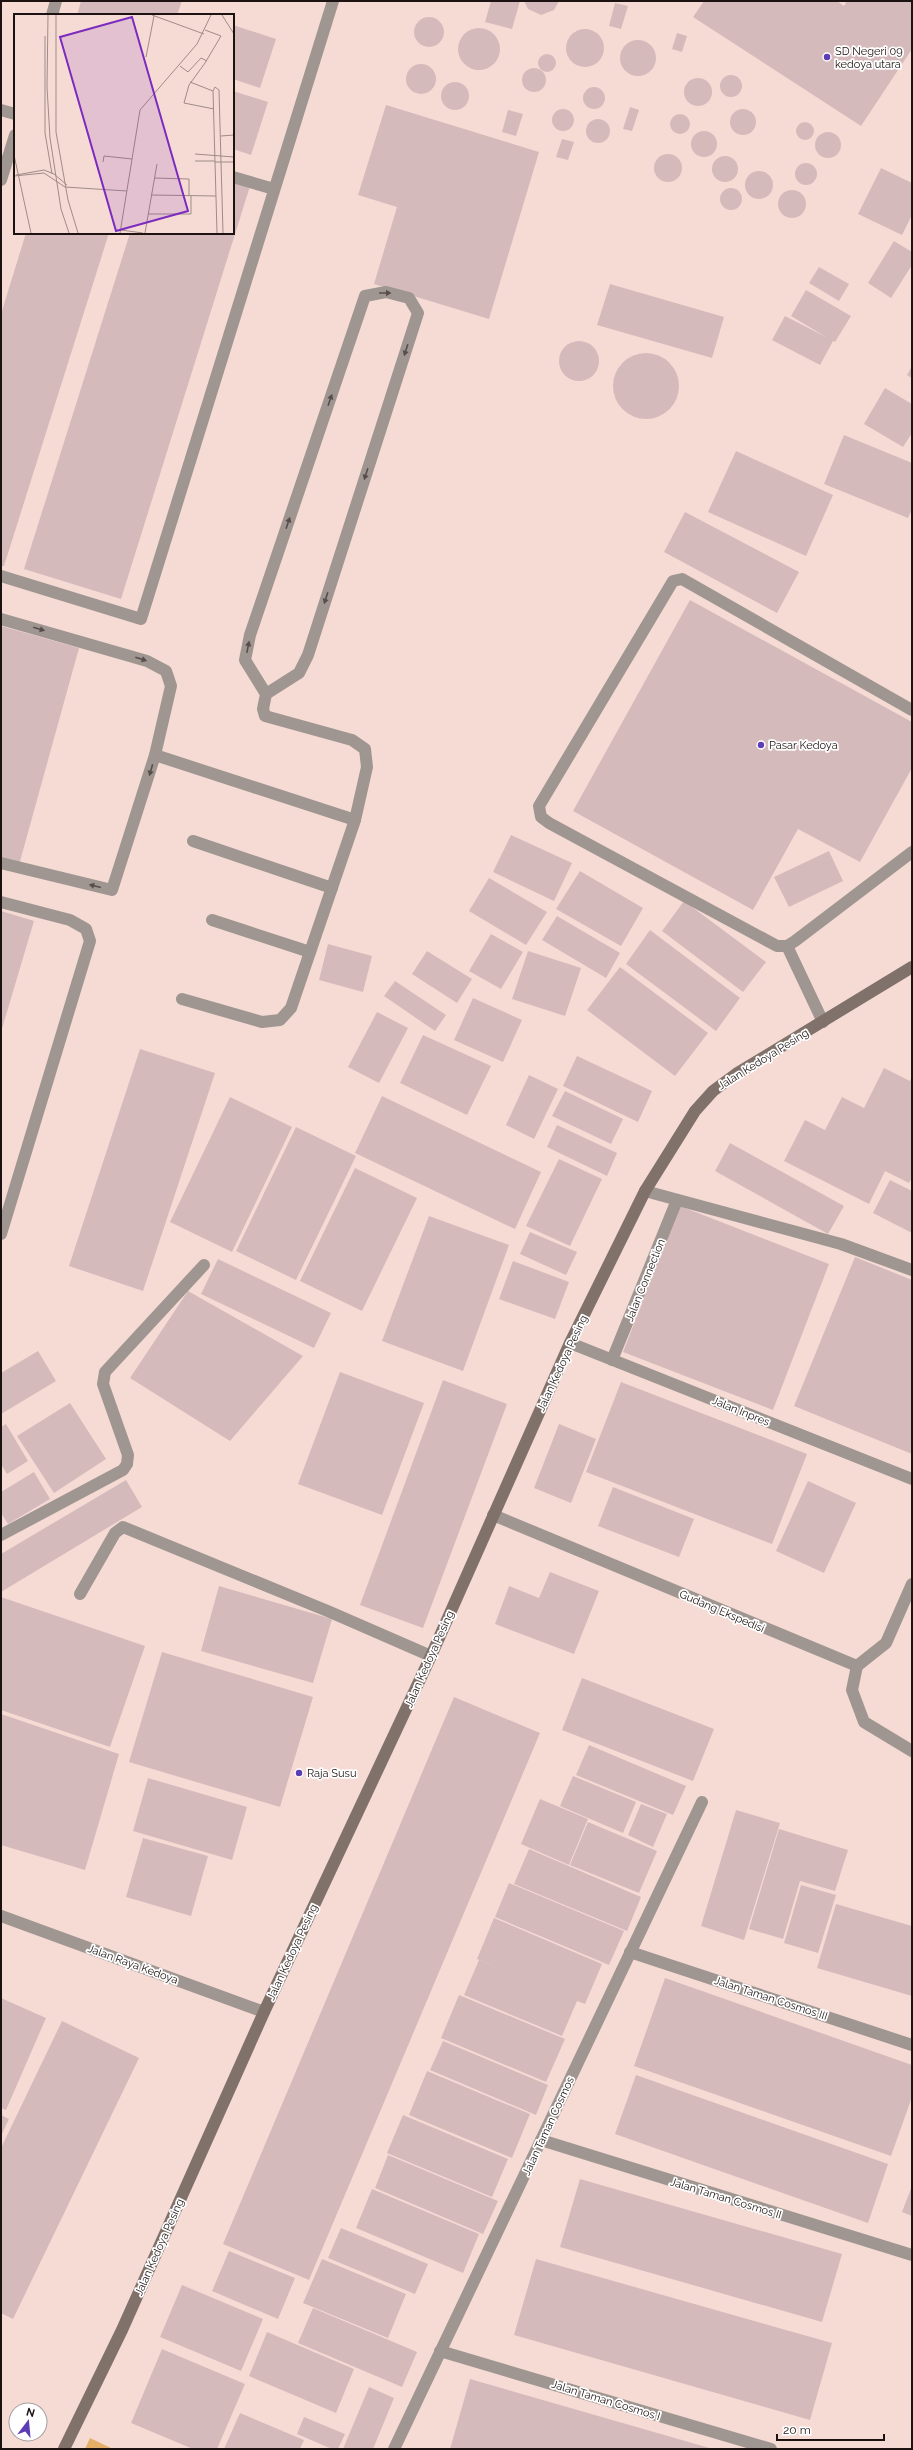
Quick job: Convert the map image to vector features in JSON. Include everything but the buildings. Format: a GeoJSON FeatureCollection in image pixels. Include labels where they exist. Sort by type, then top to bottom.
{"type":"FeatureCollection","features":[{"type":"Feature","properties":{"kind":"street"},"geometry":{"type":"LineString","coordinates":[[52,14],[56,1]]}},
{"type":"Feature","properties":{"kind":"street"},"geometry":{"type":"LineString","coordinates":[[1,576],[142,619],[333,1]]}},
{"type":"Feature","properties":{"kind":"street"},"geometry":{"type":"LineString","coordinates":[[1,110],[14,114]]}},
{"type":"Feature","properties":{"kind":"street"},"geometry":{"type":"LineString","coordinates":[[1,180],[14,138]]}},
{"type":"Feature","properties":{"kind":"street"},"geometry":{"type":"LineString","coordinates":[[234,177],[274,189]]}},
{"type":"Feature","properties":{"kind":"street"},"geometry":{"type":"LineString","coordinates":[[182,999],[262,1022],[280,1020],[291,1008],[355,820],[367,767],[365,749],[352,740],[265,716],[263,709],[266,694],[245,660],[250,635],[365,296],[386,292],[409,298],[418,313],[308,655],[299,673],[266,694]]}},
{"type":"Feature","properties":{"kind":"street"},"geometry":{"type":"LineString","coordinates":[[912,710],[682,578],[673,581],[539,806],[541,817],[549,823],[777,946],[787,946],[912,852]]}},
{"type":"Feature","properties":{"kind":"street"},"geometry":{"type":"LineString","coordinates":[[1,619],[147,661],[166,671],[171,686],[155,755],[112,890],[1,863]]}},
{"type":"Feature","properties":{"kind":"street"},"geometry":{"type":"LineString","coordinates":[[155,755],[355,820]]}},
{"type":"Feature","properties":{"kind":"street"},"geometry":{"type":"LineString","coordinates":[[193,841],[332,888]]}},
{"type":"Feature","properties":{"kind":"street"},"geometry":{"type":"LineString","coordinates":[[1,902],[70,920],[86,929],[90,941],[1,1234]]}},
{"type":"Feature","properties":{"kind":"street"},"geometry":{"type":"LineString","coordinates":[[212,920],[310,952]]}},
{"type":"Feature","properties":{"kind":"street"},"geometry":{"type":"LineString","coordinates":[[787,946],[823,1022]]}},
{"type":"Feature","properties":{"kind":"street","name":"Jalan Kedoya Pesing"},"geometry":{"type":"LineString","coordinates":[[64,2449],[122,2330],[264,2012],[431,1656],[570,1342],[645,1191],[695,1111],[713,1091],[736,1074],[912,967]]}},
{"type":"Feature","properties":{"kind":"street"},"geometry":{"type":"LineString","coordinates":[[645,1191],[841,1244],[912,1270]]}},
{"type":"Feature","properties":{"kind":"street","name":"Jalan Connection"},"geometry":{"type":"LineString","coordinates":[[612,1360],[677,1200]]}},
{"type":"Feature","properties":{"kind":"street"},"geometry":{"type":"LineString","coordinates":[[1,1535],[123,1470],[127,1464],[128,1455],[103,1384],[105,1372],[204,1265]]}},
{"type":"Feature","properties":{"kind":"street","name":"Jalan Inpres"},"geometry":{"type":"LineString","coordinates":[[570,1342],[612,1360],[912,1478]]}},
{"type":"Feature","properties":{"kind":"street","name":"Gudang Ekspedisi"},"geometry":{"type":"LineString","coordinates":[[493,1515],[857,1666]]}},
{"type":"Feature","properties":{"kind":"street"},"geometry":{"type":"LineString","coordinates":[[80,1594],[115,1533],[123,1528],[330,1612],[431,1656]]}},
{"type":"Feature","properties":{"kind":"street"},"geometry":{"type":"LineString","coordinates":[[912,1584],[886,1643],[857,1666],[852,1690],[864,1722],[912,1751]]}},
{"type":"Feature","properties":{"kind":"street","name":"Jalan Taman Cosmos"},"geometry":{"type":"LineString","coordinates":[[394,2449],[702,1802]]}},
{"type":"Feature","properties":{"kind":"street","name":"Jalan Raya Kedoya"},"geometry":{"type":"LineString","coordinates":[[1,1916],[264,2012]]}},
{"type":"Feature","properties":{"kind":"street","name":"Jalan Taman Cosmos III"},"geometry":{"type":"LineString","coordinates":[[630,1952],[912,2045]]}},
{"type":"Feature","properties":{"kind":"street","name":"Jalan Taman Cosmos II"},"geometry":{"type":"LineString","coordinates":[[541,2140],[912,2255]]}},
{"type":"Feature","properties":{"kind":"street","name":"Jalan Taman Cosmos I"},"geometry":{"type":"LineString","coordinates":[[440,2351],[771,2449]]}},
{"type":"Feature","properties":{"kind":"shaded area"},"geometry":{"type":"Polygon","coordinates":[[[90,2438],[113,2449],[85,2449],[90,2438]]]}},
{"type":"Feature","properties":{"kind":"place","name":"SD Negeri 09 kedoya utara"},"geometry":{"type":"Point","coordinates":[827,57]}},
{"type":"Feature","properties":{"kind":"place","name":"Pasar Kedoya"},"geometry":{"type":"Point","coordinates":[761,745]}},
{"type":"Feature","properties":{"kind":"place","name":"Raja Susu"},"geometry":{"type":"Point","coordinates":[299,1773]}}]}
